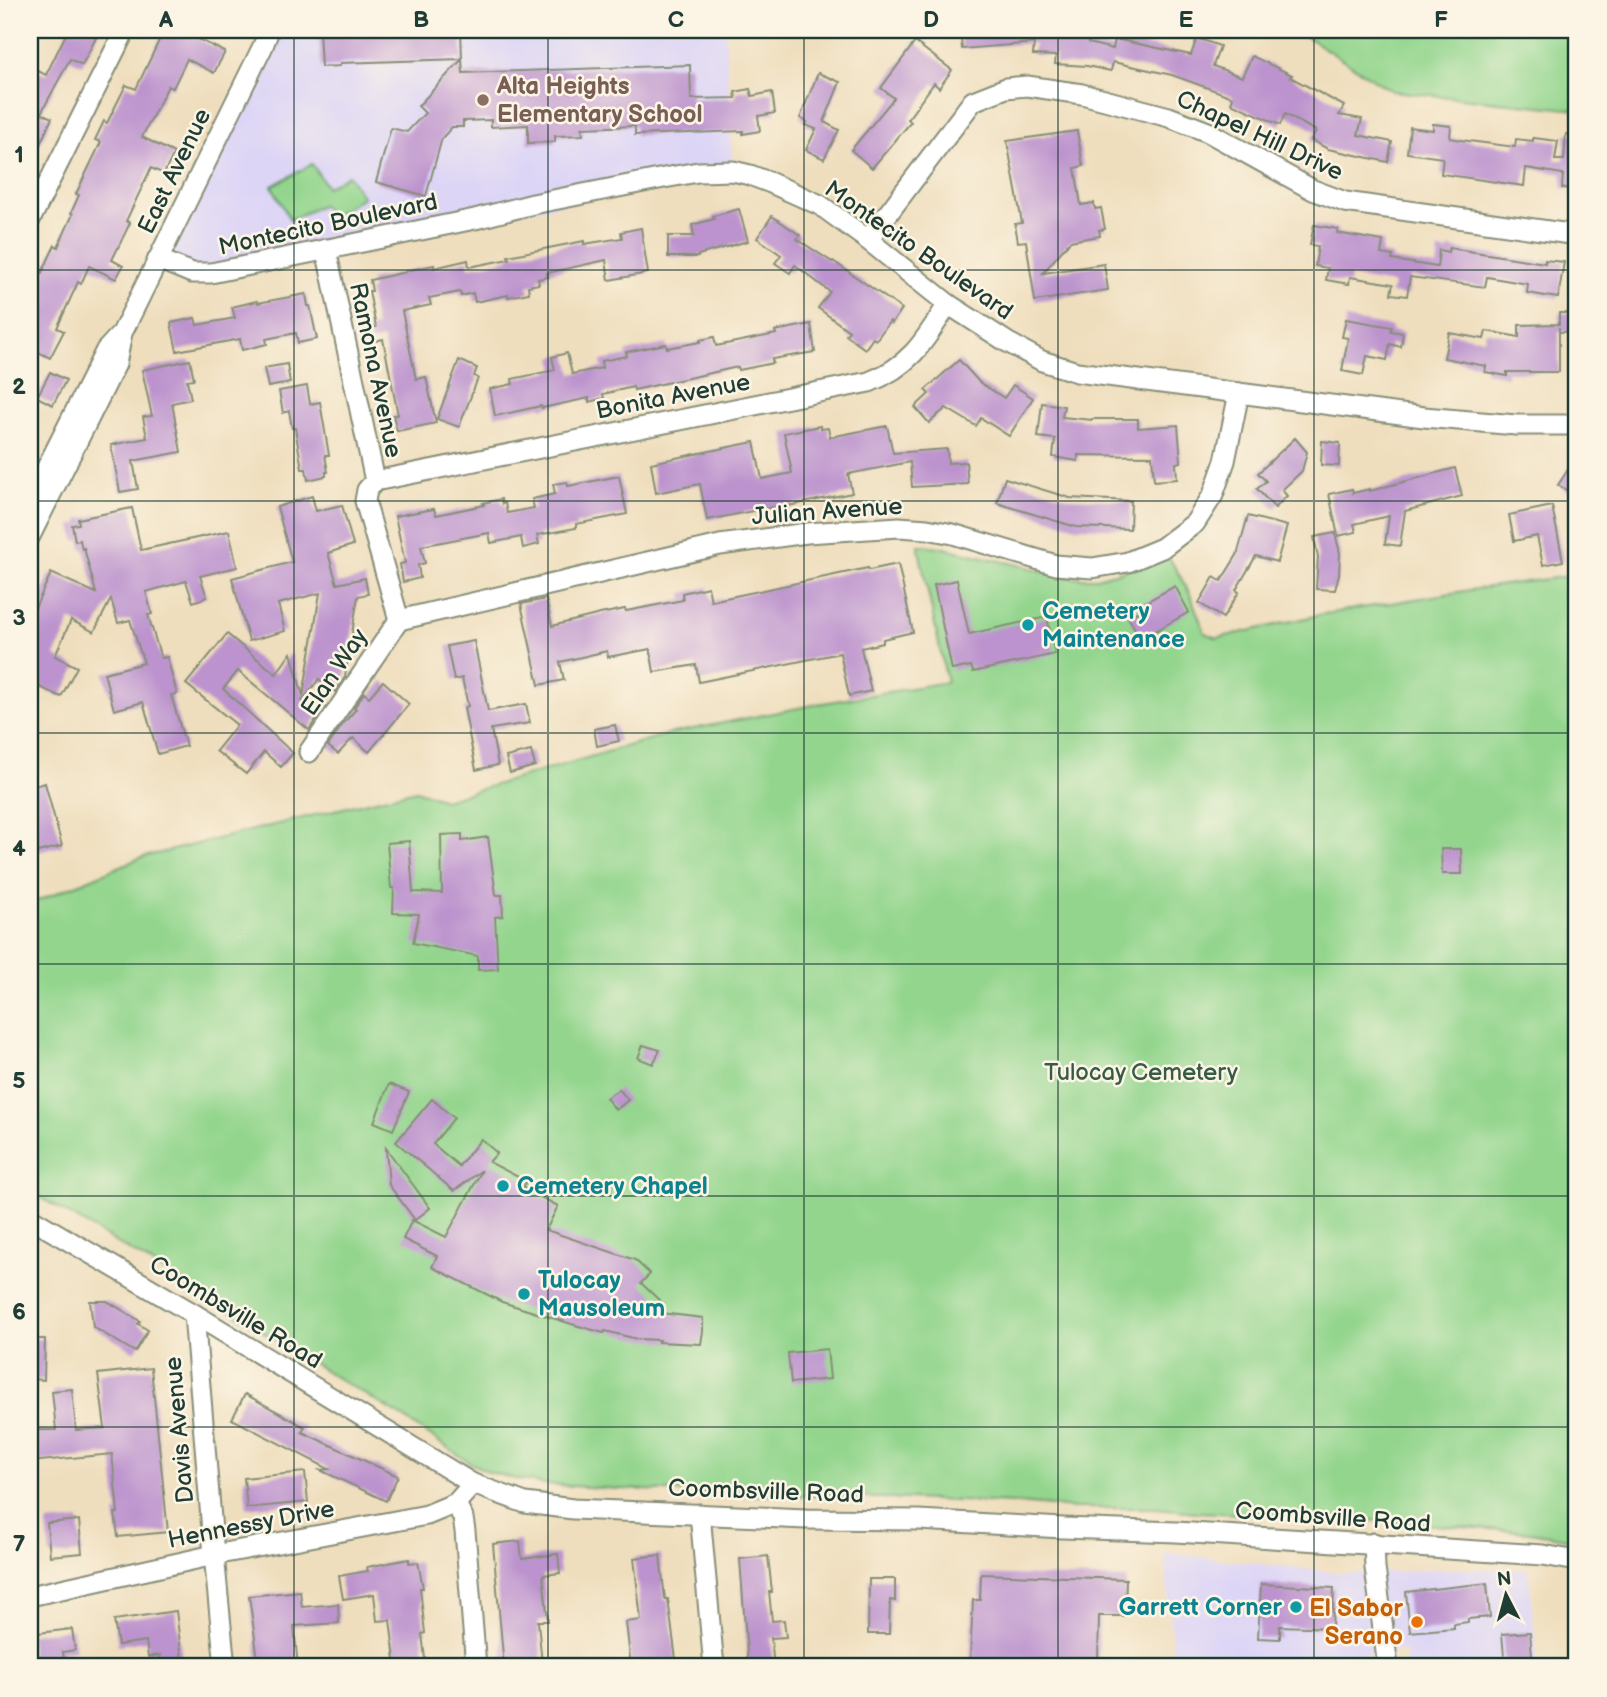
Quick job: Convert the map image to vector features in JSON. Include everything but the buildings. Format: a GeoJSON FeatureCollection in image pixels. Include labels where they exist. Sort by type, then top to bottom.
{"type":"FeatureCollection","features":[{"type":"Feature","properties":{"kind":"street"},"geometry":{"type":"LineString","coordinates":[[30,220],[125,30]]}},
{"type":"Feature","properties":{"kind":"street","name":"East Avenue"},"geometry":{"type":"LineString","coordinates":[[30,536],[116,364],[122,333],[270,30]]}},
{"type":"Feature","properties":{"kind":"street","name":"Chapel Hill Drive"},"geometry":{"type":"LineString","coordinates":[[869,240],[973,101],[1006,88],[1027,86],[1082,94],[1169,117],[1208,132],[1313,190],[1345,202],[1577,235]]}},
{"type":"Feature","properties":{"kind":"street","name":"Montecito Boulevard"},"geometry":{"type":"LineString","coordinates":[[158,259],[201,274],[664,178],[711,171],[742,173],[820,205],[869,240],[948,304],[1007,342],[1042,360],[1077,372],[1423,417],[1516,425],[1577,425]]}},
{"type":"Feature","properties":{"kind":"street","name":"Ramona Avenue"},"geometry":{"type":"LineString","coordinates":[[326,249],[375,481],[367,490],[365,501],[399,620]]}},
{"type":"Feature","properties":{"kind":"street","name":"Bonita Avenue"},"geometry":{"type":"LineString","coordinates":[[375,481],[869,382],[908,359],[948,304]]}},
{"type":"Feature","properties":{"kind":"street","name":"East Avenue"},"geometry":{"type":"LineString","coordinates":[[30,500],[106,350],[122,333]]}},
{"type":"Feature","properties":{"kind":"street","name":"Julian Avenue"},"geometry":{"type":"LineString","coordinates":[[399,620],[720,545],[807,533],[899,527],[927,529],[953,534],[1056,565],[1092,568],[1128,562],[1162,548],[1195,523],[1213,495],[1225,461],[1239,393]]}},
{"type":"Feature","properties":{"kind":"street","name":"Elan Way"},"geometry":{"type":"LineString","coordinates":[[309,752],[399,620]]}},
{"type":"Feature","properties":{"kind":"street","name":"Coombsville Road"},"geometry":{"type":"LineString","coordinates":[[30,1218],[194,1314],[473,1484],[526,1503],[573,1509],[806,1519],[919,1520],[1374,1544],[1543,1555],[1577,1561]]}},
{"type":"Feature","properties":{"kind":"street","name":"Davis Avenue"},"geometry":{"type":"LineString","coordinates":[[194,1314],[225,1667]]}},
{"type":"Feature","properties":{"kind":"street","name":"Hennessy Drive"},"geometry":{"type":"LineString","coordinates":[[30,1596],[214,1555],[427,1514],[456,1503],[473,1484]]}},
{"type":"Feature","properties":{"kind":"street"},"geometry":{"type":"LineString","coordinates":[[456,1503],[465,1531],[476,1667]]}},
{"type":"Feature","properties":{"kind":"street"},"geometry":{"type":"LineString","coordinates":[[700,1514],[714,1667]]}},
{"type":"Feature","properties":{"kind":"street"},"geometry":{"type":"LineString","coordinates":[[1374,1544],[1388,1667]]}},
{"type":"Feature","properties":{"kind":"shaded area","name":"Alta Heights Elementary School"},"geometry":{"type":"Polygon","coordinates":[[[269,30],[725,30],[733,171],[211,273],[158,259],[269,30]]]}},
{"type":"Feature","properties":{"kind":"shaded area"},"geometry":{"type":"Polygon","coordinates":[[[1165,1553],[1341,1573],[1426,1569],[1528,1569],[1538,1667],[1405,1667],[1405,1651],[1241,1667],[1174,1667],[1165,1553]]]}},
{"type":"Feature","properties":{"kind":"green space"},"geometry":{"type":"Polygon","coordinates":[[[1296,30],[1577,30],[1577,110],[1392,91],[1296,30]]]}},
{"type":"Feature","properties":{"kind":"green space"},"geometry":{"type":"Polygon","coordinates":[[[312,164],[327,187],[348,175],[363,197],[331,217],[322,205],[290,220],[272,186],[312,164]]]}},
{"type":"Feature","properties":{"kind":"green space","name":"Tulocay Cemetery"},"geometry":{"type":"Polygon","coordinates":[[[918,545],[940,547],[1075,578],[1096,578],[1122,571],[1166,552],[1190,594],[1205,633],[1217,638],[1324,614],[1577,575],[1577,1540],[1530,1532],[1339,1518],[1157,1508],[1075,1508],[1015,1503],[737,1495],[544,1484],[516,1479],[489,1472],[470,1463],[396,1413],[40,1197],[30,1177],[30,904],[140,858],[416,790],[444,800],[668,734],[947,682],[918,545]]]}},
{"type":"Feature","properties":{"kind":"green space"},"geometry":{"type":"Polygon","coordinates":[[[1359,1659],[1359,1667],[1241,1667],[1259,1665],[1359,1659]]]}},
{"type":"Feature","properties":{"kind":"place","name":"Alta Heights Elementary School"},"geometry":{"type":"Point","coordinates":[483,100]}},
{"type":"Feature","properties":{"kind":"place","name":"Cemetery Maintenance"},"geometry":{"type":"Point","coordinates":[1028,625]}},
{"type":"Feature","properties":{"kind":"place","name":"Cemetery Chapel"},"geometry":{"type":"Point","coordinates":[503,1186]}},
{"type":"Feature","properties":{"kind":"place","name":"Tulocay Mausoleum"},"geometry":{"type":"Point","coordinates":[524,1294]}},
{"type":"Feature","properties":{"kind":"place","name":"Garrett Corner"},"geometry":{"type":"Point","coordinates":[1296,1607]}},
{"type":"Feature","properties":{"kind":"place","name":"El Sabor Serano"},"geometry":{"type":"Point","coordinates":[1417,1622]}}]}
